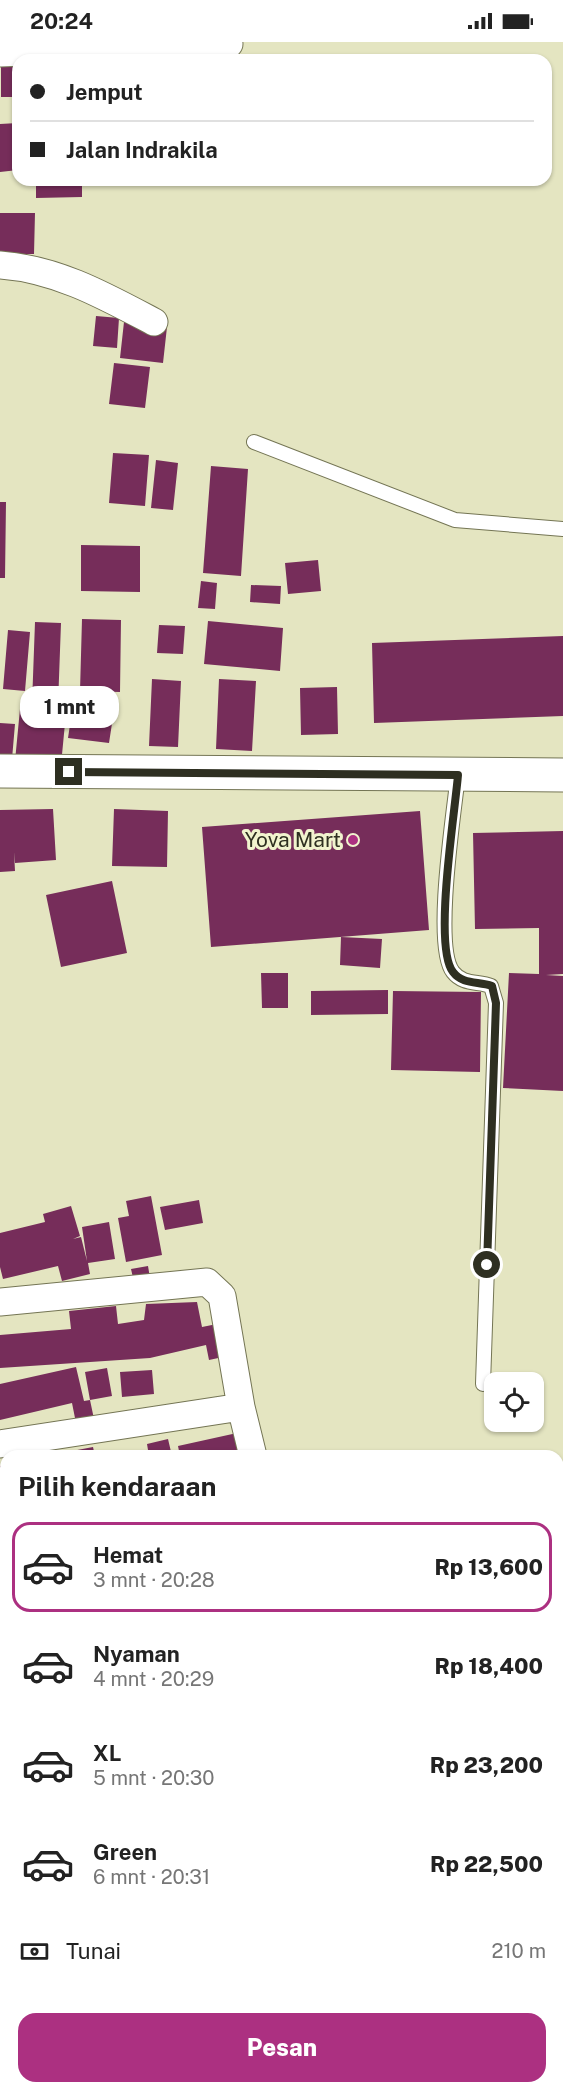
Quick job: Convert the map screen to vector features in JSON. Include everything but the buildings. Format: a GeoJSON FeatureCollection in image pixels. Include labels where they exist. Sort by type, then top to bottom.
{"type":"FeatureCollection","features":[{"type":"Feature","properties":{"kind":"street"},"geometry":{"type":"LineString","coordinates":[[0,53],[229,44]]}},
{"type":"Feature","properties":{"kind":"street"},"geometry":{"type":"LineString","coordinates":[[0,266],[19,267],[79,285],[98,292],[154,322]]}},
{"type":"Feature","properties":{"kind":"street"},"geometry":{"type":"LineString","coordinates":[[0,771],[563,775]]}},
{"type":"Feature","properties":{"kind":"street"},"geometry":{"type":"LineString","coordinates":[[0,1302],[207,1282],[222,1296],[241,1407],[252,1450]]}},
{"type":"Feature","properties":{"kind":"street"},"geometry":{"type":"LineString","coordinates":[[0,1444],[241,1407]]}},
{"type":"Feature","properties":{"kind":"lane"},"geometry":{"type":"LineString","coordinates":[[254,442],[455,520],[563,529]]}},
{"type":"Feature","properties":{"kind":"lane"},"geometry":{"type":"LineString","coordinates":[[458,775],[447,893],[445,949],[452,971],[465,981],[492,986],[496,1003],[483,1384]]}},
{"type":"Feature","properties":{"kind":"place","name":"Yova Mart"},"geometry":{"type":"Point","coordinates":[353,840]}},
{"type":"Feature","properties":{"kind":"route"},"geometry":{"type":"LineString","coordinates":[[69,772],[458,775],[447,893],[445,949],[452,971],[465,981],[492,986],[496,1003],[487,1265]]}}]}
